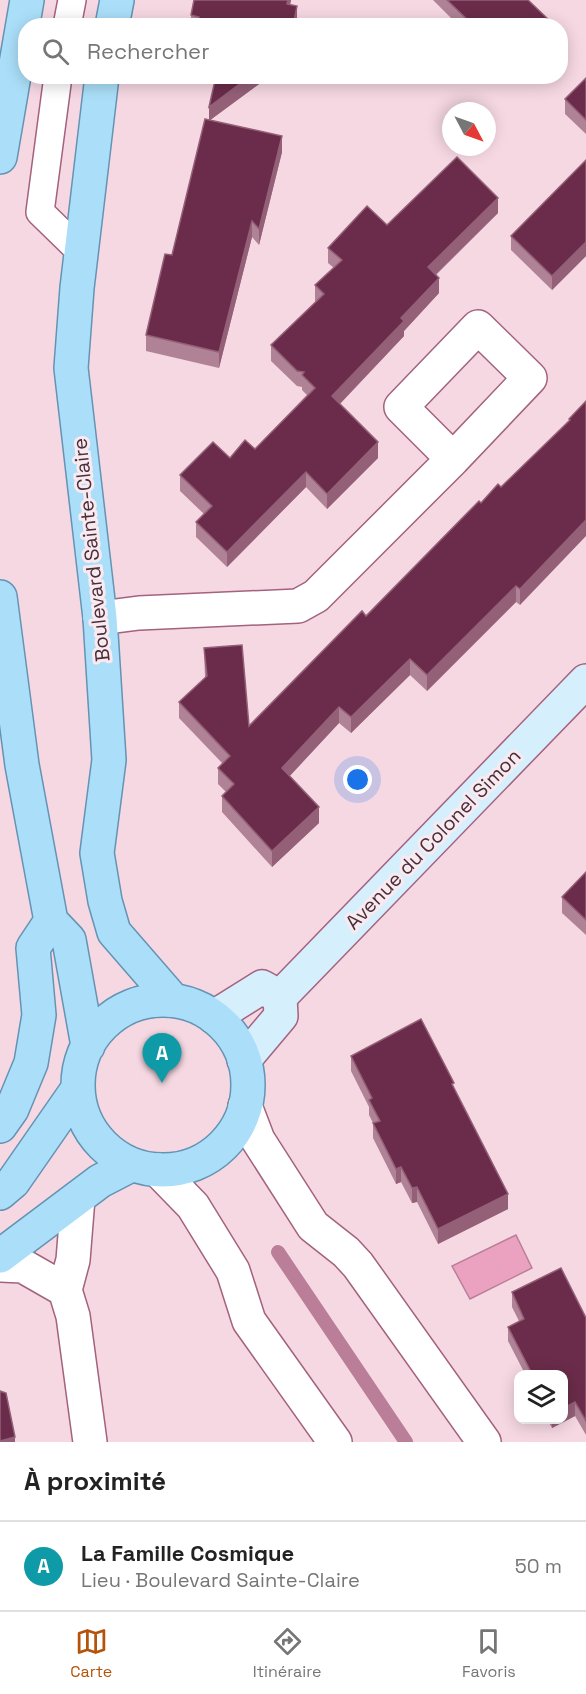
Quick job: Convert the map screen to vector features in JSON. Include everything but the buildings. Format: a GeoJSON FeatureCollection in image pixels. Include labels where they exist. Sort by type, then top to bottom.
{"type":"FeatureCollection","features":[{"type":"Feature","properties":{"kind":"main road"},"geometry":{"type":"LineString","coordinates":[[24,18],[27,0]]}},
{"type":"Feature","properties":{"kind":"main road"},"geometry":{"type":"LineString","coordinates":[[114,18],[117,0]]}},
{"type":"Feature","properties":{"kind":"main road"},"geometry":{"type":"LineString","coordinates":[[0,157],[18,52]]}},
{"type":"Feature","properties":{"kind":"main road","name":"Boulevard Sainte-Claire"},"geometry":{"type":"LineString","coordinates":[[101,84],[81,252],[71,368],[100,618],[109,760],[97,853],[105,900],[114,932],[173,1000]]}},
{"type":"Feature","properties":{"kind":"main road"},"geometry":{"type":"LineString","coordinates":[[0,597],[22,765],[51,921],[69,940],[88,1046]]}},
{"type":"Feature","properties":{"kind":"main road","name":"Avenue du Colonel Simon"},"geometry":{"type":"LineString","coordinates":[[280,997],[586,681]]}},
{"type":"Feature","properties":{"kind":"main road"},"geometry":{"type":"LineString","coordinates":[[0,1126],[12,1109],[32,1063],[39,1015],[33,948],[51,921]]}},
{"type":"Feature","properties":{"kind":"main road"},"geometry":{"type":"LineString","coordinates":[[214,1017],[262,987],[280,997],[281,1016],[244,1059]]}},
{"type":"Feature","properties":{"kind":"main road"},"geometry":{"type":"LineString","coordinates":[[0,1256],[100,1182],[144,1168],[187,1167],[213,1154],[233,1133],[245,1106],[248,1091],[244,1059],[232,1036],[214,1017],[195,1006],[173,1000],[147,1001],[123,1010],[103,1025],[88,1046],[80,1067],[78,1090],[82,1113],[93,1135],[110,1153],[144,1168]]}},
{"type":"Feature","properties":{"kind":"main road"},"geometry":{"type":"LineString","coordinates":[[0,1193],[13,1182],[78,1090]]}},
{"type":"Feature","properties":{"kind":"street"},"geometry":{"type":"LineString","coordinates":[[100,618],[139,613],[298,606],[316,597],[453,459]]}},
{"type":"Feature","properties":{"kind":"street"},"geometry":{"type":"LineString","coordinates":[[245,1106],[258,1140],[313,1226],[346,1252],[358,1265],[484,1442]]}},
{"type":"Feature","properties":{"kind":"street"},"geometry":{"type":"LineString","coordinates":[[144,1168],[193,1206],[233,1270],[249,1321],[335,1442]]}},
{"type":"Feature","properties":{"kind":"street"},"geometry":{"type":"LineString","coordinates":[[78,1198],[73,1260],[65,1290],[73,1316],[90,1442]]}},
{"type":"Feature","properties":{"kind":"street"},"geometry":{"type":"LineString","coordinates":[[0,1265],[23,1266],[65,1290]]}},
{"type":"Feature","properties":{"kind":"lane"},"geometry":{"type":"LineString","coordinates":[[69,18],[72,0]]}},
{"type":"Feature","properties":{"kind":"lane"},"geometry":{"type":"LineString","coordinates":[[57,84],[40,212],[81,252]]}},
{"type":"Feature","properties":{"kind":"shaded area"},"geometry":{"type":"Polygon","coordinates":[[[516,1235],[532,1268],[470,1299],[452,1266],[516,1235]]]}},
{"type":"Feature","properties":{"kind":"waterway"},"geometry":{"type":"LineString","coordinates":[[278,1252],[406,1442]]}},
{"type":"Feature","properties":{"kind":"place","name":"La Famille Cosmique"},"geometry":{"type":"Point","coordinates":[162,1083]}}]}
